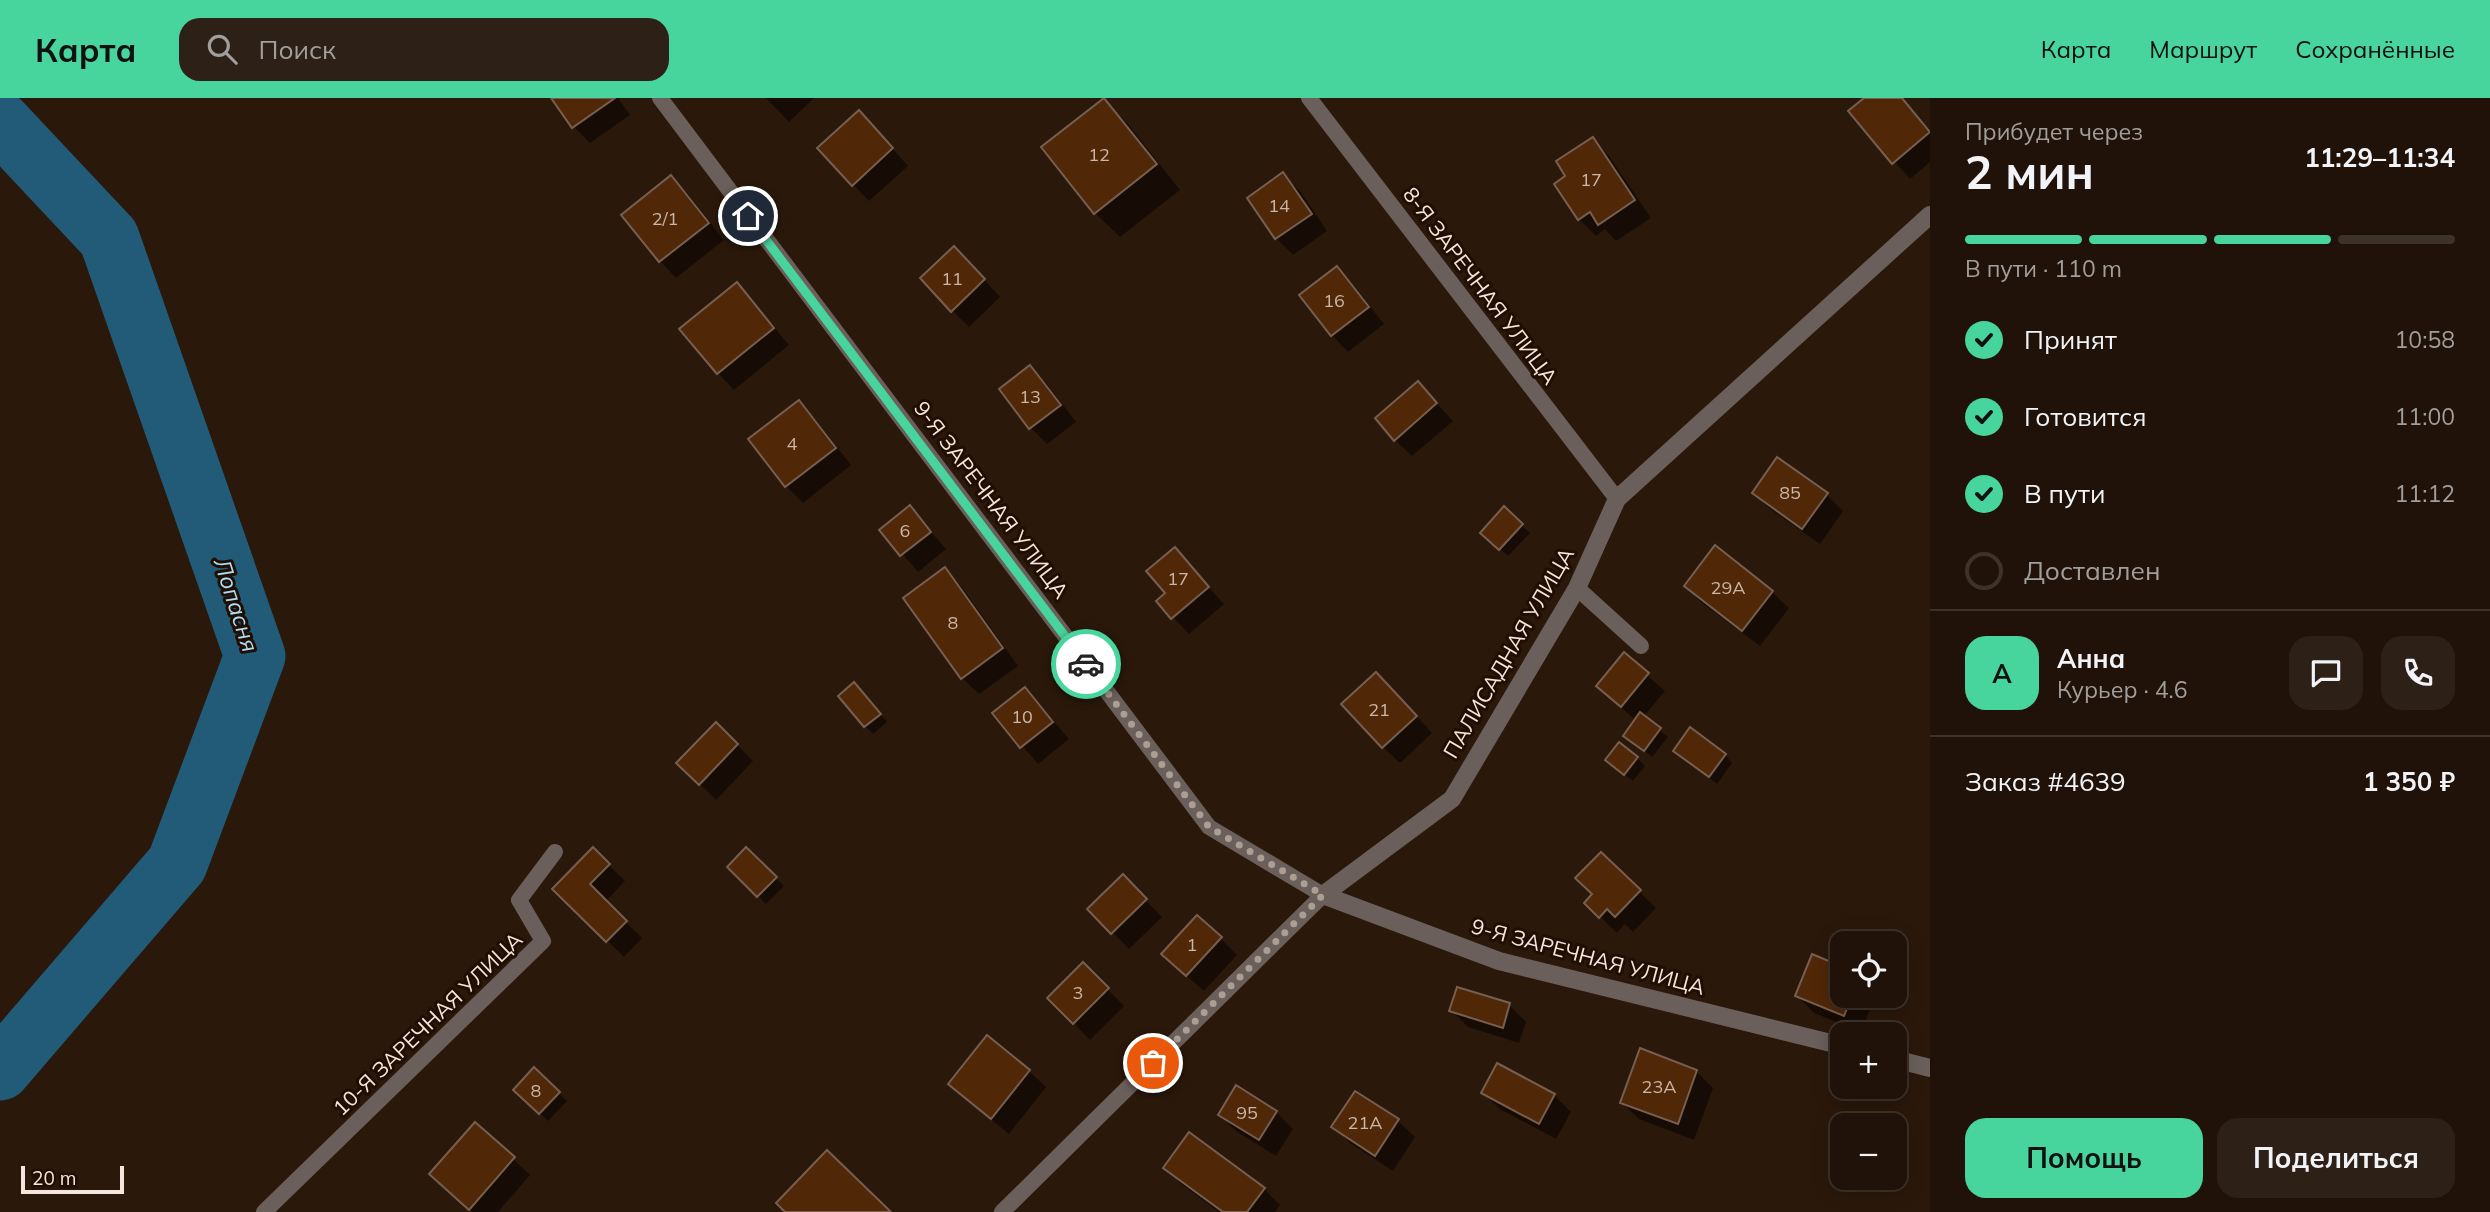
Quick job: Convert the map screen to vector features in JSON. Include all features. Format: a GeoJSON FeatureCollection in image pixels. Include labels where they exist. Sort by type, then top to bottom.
{"type":"FeatureCollection","features":[{"type":"Feature","properties":{"kind":"street","name":"ПАЛИСАДНАЯ УЛИЦА"},"geometry":{"type":"LineString","coordinates":[[1323,895],[1452,799],[1577,588],[1617,499],[1930,215]]}},
{"type":"Feature","properties":{"kind":"street","name":"9-Я ЗАРЕЧНАЯ УЛИЦА"},"geometry":{"type":"LineString","coordinates":[[1323,895],[1499,961],[1830,1043]]}},
{"type":"Feature","properties":{"kind":"street"},"geometry":{"type":"LineString","coordinates":[[1907,1062],[1930,1068]]}},
{"type":"Feature","properties":{"kind":"lane","name":"9-Я ЗАРЕЧНАЯ УЛИЦА"},"geometry":{"type":"LineString","coordinates":[[660,98],[1209,827],[1323,895]]}},
{"type":"Feature","properties":{"kind":"lane","name":"8-Я ЗАРЕЧНАЯ УЛИЦА"},"geometry":{"type":"LineString","coordinates":[[1309,98],[1617,499]]}},
{"type":"Feature","properties":{"kind":"lane"},"geometry":{"type":"LineString","coordinates":[[1577,588],[1641,646]]}},
{"type":"Feature","properties":{"kind":"lane","name":"10-Я ЗАРЕЧНАЯ УЛИЦА"},"geometry":{"type":"LineString","coordinates":[[264,1212],[543,941],[519,900],[555,852]]}},
{"type":"Feature","properties":{"kind":"lane"},"geometry":{"type":"LineString","coordinates":[[1002,1212],[1323,895]]}},
{"type":"Feature","properties":{"kind":"building"},"geometry":{"type":"Polygon","coordinates":[[[551,98],[615,98],[572,128],[551,98]]]}},
{"type":"Feature","properties":{"kind":"building"},"geometry":{"type":"Polygon","coordinates":[[[1104,98],[1157,164],[1094,214],[1041,147],[1104,98]]]}},
{"type":"Feature","properties":{"kind":"building"},"geometry":{"type":"Polygon","coordinates":[[[1864,98],[1902,98],[1930,132],[1892,164],[1848,111],[1864,98]]]}},
{"type":"Feature","properties":{"kind":"building"},"geometry":{"type":"Polygon","coordinates":[[[859,110],[893,148],[852,186],[817,148],[859,110]]]}},
{"type":"Feature","properties":{"kind":"building"},"geometry":{"type":"Polygon","coordinates":[[[1593,137],[1635,200],[1598,225],[1590,212],[1578,220],[1554,184],[1565,176],[1556,161],[1593,137]]]}},
{"type":"Feature","properties":{"kind":"building"},"geometry":{"type":"Polygon","coordinates":[[[1283,172],[1312,214],[1275,239],[1247,198],[1283,172]]]}},
{"type":"Feature","properties":{"kind":"building"},"geometry":{"type":"Polygon","coordinates":[[[671,175],[709,223],[659,262],[621,215],[671,175]]]}},
{"type":"Feature","properties":{"kind":"building"},"geometry":{"type":"Polygon","coordinates":[[[954,246],[985,279],[951,312],[920,278],[954,246]]]}},
{"type":"Feature","properties":{"kind":"building"},"geometry":{"type":"Polygon","coordinates":[[[1337,266],[1369,307],[1331,336],[1299,295],[1337,266]]]}},
{"type":"Feature","properties":{"kind":"building"},"geometry":{"type":"Polygon","coordinates":[[[737,282],[774,328],[717,374],[679,329],[737,282]]]}},
{"type":"Feature","properties":{"kind":"building"},"geometry":{"type":"Polygon","coordinates":[[[1030,365],[1061,405],[1029,429],[999,389],[1030,365]]]}},
{"type":"Feature","properties":{"kind":"building"},"geometry":{"type":"Polygon","coordinates":[[[1418,381],[1437,403],[1394,441],[1375,418],[1418,381]]]}},
{"type":"Feature","properties":{"kind":"building"},"geometry":{"type":"Polygon","coordinates":[[[799,400],[836,448],[785,487],[748,439],[799,400]]]}},
{"type":"Feature","properties":{"kind":"building"},"geometry":{"type":"Polygon","coordinates":[[[1777,457],[1828,493],[1802,529],[1752,493],[1777,457]]]}},
{"type":"Feature","properties":{"kind":"building"},"geometry":{"type":"Polygon","coordinates":[[[910,505],[931,532],[900,556],[879,530],[910,505]]]}},
{"type":"Feature","properties":{"kind":"building"},"geometry":{"type":"Polygon","coordinates":[[[1504,506],[1523,524],[1499,550],[1480,533],[1504,506]]]}},
{"type":"Feature","properties":{"kind":"building"},"geometry":{"type":"Polygon","coordinates":[[[1715,545],[1773,591],[1742,631],[1684,586],[1715,545]]]}},
{"type":"Feature","properties":{"kind":"building"},"geometry":{"type":"Polygon","coordinates":[[[1175,547],[1209,587],[1171,619],[1156,601],[1165,593],[1146,571],[1175,547]]]}},
{"type":"Feature","properties":{"kind":"building"},"geometry":{"type":"Polygon","coordinates":[[[945,567],[1003,648],[961,679],[903,598],[945,567]]]}},
{"type":"Feature","properties":{"kind":"building"},"geometry":{"type":"Polygon","coordinates":[[[1624,652],[1649,673],[1621,707],[1596,686],[1624,652]]]}},
{"type":"Feature","properties":{"kind":"building"},"geometry":{"type":"Polygon","coordinates":[[[1376,672],[1417,716],[1382,748],[1341,704],[1376,672]]]}},
{"type":"Feature","properties":{"kind":"building"},"geometry":{"type":"Polygon","coordinates":[[[854,682],[881,714],[864,727],[838,696],[854,682]]]}},
{"type":"Feature","properties":{"kind":"building"},"geometry":{"type":"Polygon","coordinates":[[[1025,687],[1053,722],[1020,748],[992,713],[1025,687]]]}},
{"type":"Feature","properties":{"kind":"building"},"geometry":{"type":"Polygon","coordinates":[[[1640,712],[1661,728],[1644,751],[1623,736],[1640,712]]]}},
{"type":"Feature","properties":{"kind":"building"},"geometry":{"type":"Polygon","coordinates":[[[716,722],[738,744],[699,785],[676,763],[716,722]]]}},
{"type":"Feature","properties":{"kind":"building"},"geometry":{"type":"Polygon","coordinates":[[[1690,727],[1726,754],[1709,777],[1673,751],[1690,727]]]}},
{"type":"Feature","properties":{"kind":"building"},"geometry":{"type":"Polygon","coordinates":[[[1619,742],[1638,757],[1624,775],[1605,760],[1619,742]]]}},
{"type":"Feature","properties":{"kind":"building"},"geometry":{"type":"Polygon","coordinates":[[[593,847],[610,864],[590,884],[627,921],[606,942],[552,889],[593,847]]]}},
{"type":"Feature","properties":{"kind":"building"},"geometry":{"type":"Polygon","coordinates":[[[746,847],[777,877],[757,897],[727,867],[746,847]]]}},
{"type":"Feature","properties":{"kind":"building"},"geometry":{"type":"Polygon","coordinates":[[[1601,852],[1641,890],[1615,917],[1607,909],[1599,918],[1584,903],[1592,894],[1575,878],[1601,852]]]}},
{"type":"Feature","properties":{"kind":"building"},"geometry":{"type":"Polygon","coordinates":[[[1123,874],[1147,899],[1111,934],[1087,909],[1123,874]]]}},
{"type":"Feature","properties":{"kind":"building"},"geometry":{"type":"Polygon","coordinates":[[[1197,915],[1222,937],[1186,976],[1161,954],[1197,915]]]}},
{"type":"Feature","properties":{"kind":"building"},"geometry":{"type":"Polygon","coordinates":[[[1812,954],[1830,962],[1830,1008],[1847,1008],[1844,1016],[1795,996],[1812,954]]]}},
{"type":"Feature","properties":{"kind":"building"},"geometry":{"type":"Polygon","coordinates":[[[1083,962],[1109,988],[1073,1024],[1047,998],[1083,962]]]}},
{"type":"Feature","properties":{"kind":"building"},"geometry":{"type":"Polygon","coordinates":[[[1457,987],[1510,1003],[1503,1028],[1449,1011],[1457,987]]]}},
{"type":"Feature","properties":{"kind":"building"},"geometry":{"type":"Polygon","coordinates":[[[987,1035],[1030,1070],[991,1119],[948,1084],[987,1035]]]}},
{"type":"Feature","properties":{"kind":"building"},"geometry":{"type":"Polygon","coordinates":[[[1640,1048],[1697,1070],[1678,1124],[1620,1103],[1640,1048]]]}},
{"type":"Feature","properties":{"kind":"building"},"geometry":{"type":"Polygon","coordinates":[[[1497,1063],[1555,1094],[1539,1124],[1481,1093],[1497,1063]]]}},
{"type":"Feature","properties":{"kind":"building"},"geometry":{"type":"Polygon","coordinates":[[[534,1067],[560,1092],[539,1114],[513,1090],[534,1067]]]}},
{"type":"Feature","properties":{"kind":"building"},"geometry":{"type":"Polygon","coordinates":[[[1236,1085],[1277,1111],[1259,1140],[1218,1115],[1236,1085]]]}},
{"type":"Feature","properties":{"kind":"building"},"geometry":{"type":"Polygon","coordinates":[[[1355,1091],[1399,1119],[1375,1156],[1331,1127],[1355,1091]]]}},
{"type":"Feature","properties":{"kind":"building"},"geometry":{"type":"Polygon","coordinates":[[[475,1122],[515,1157],[469,1210],[429,1174],[475,1122]]]}},
{"type":"Feature","properties":{"kind":"building"},"geometry":{"type":"Polygon","coordinates":[[[1189,1132],[1265,1188],[1247,1212],[1223,1212],[1163,1168],[1189,1132]]]}},
{"type":"Feature","properties":{"kind":"building"},"geometry":{"type":"Polygon","coordinates":[[[827,1150],[891,1212],[785,1212],[776,1203],[827,1150]]]}},
{"type":"Feature","properties":{"kind":"waterway","name":"Лопасня"},"geometry":{"type":"LineString","coordinates":[[0,122],[109,238],[255,656],[177,864],[0,1070]]}},
{"type":"Feature","properties":{"kind":"way so far"},"geometry":{"type":"LineString","coordinates":[[1086,664],[1209,827],[1323,895],[1153,1063]]}},
{"type":"Feature","properties":{"kind":"route"},"geometry":{"type":"LineString","coordinates":[[748,216],[1086,664]]}}]}
